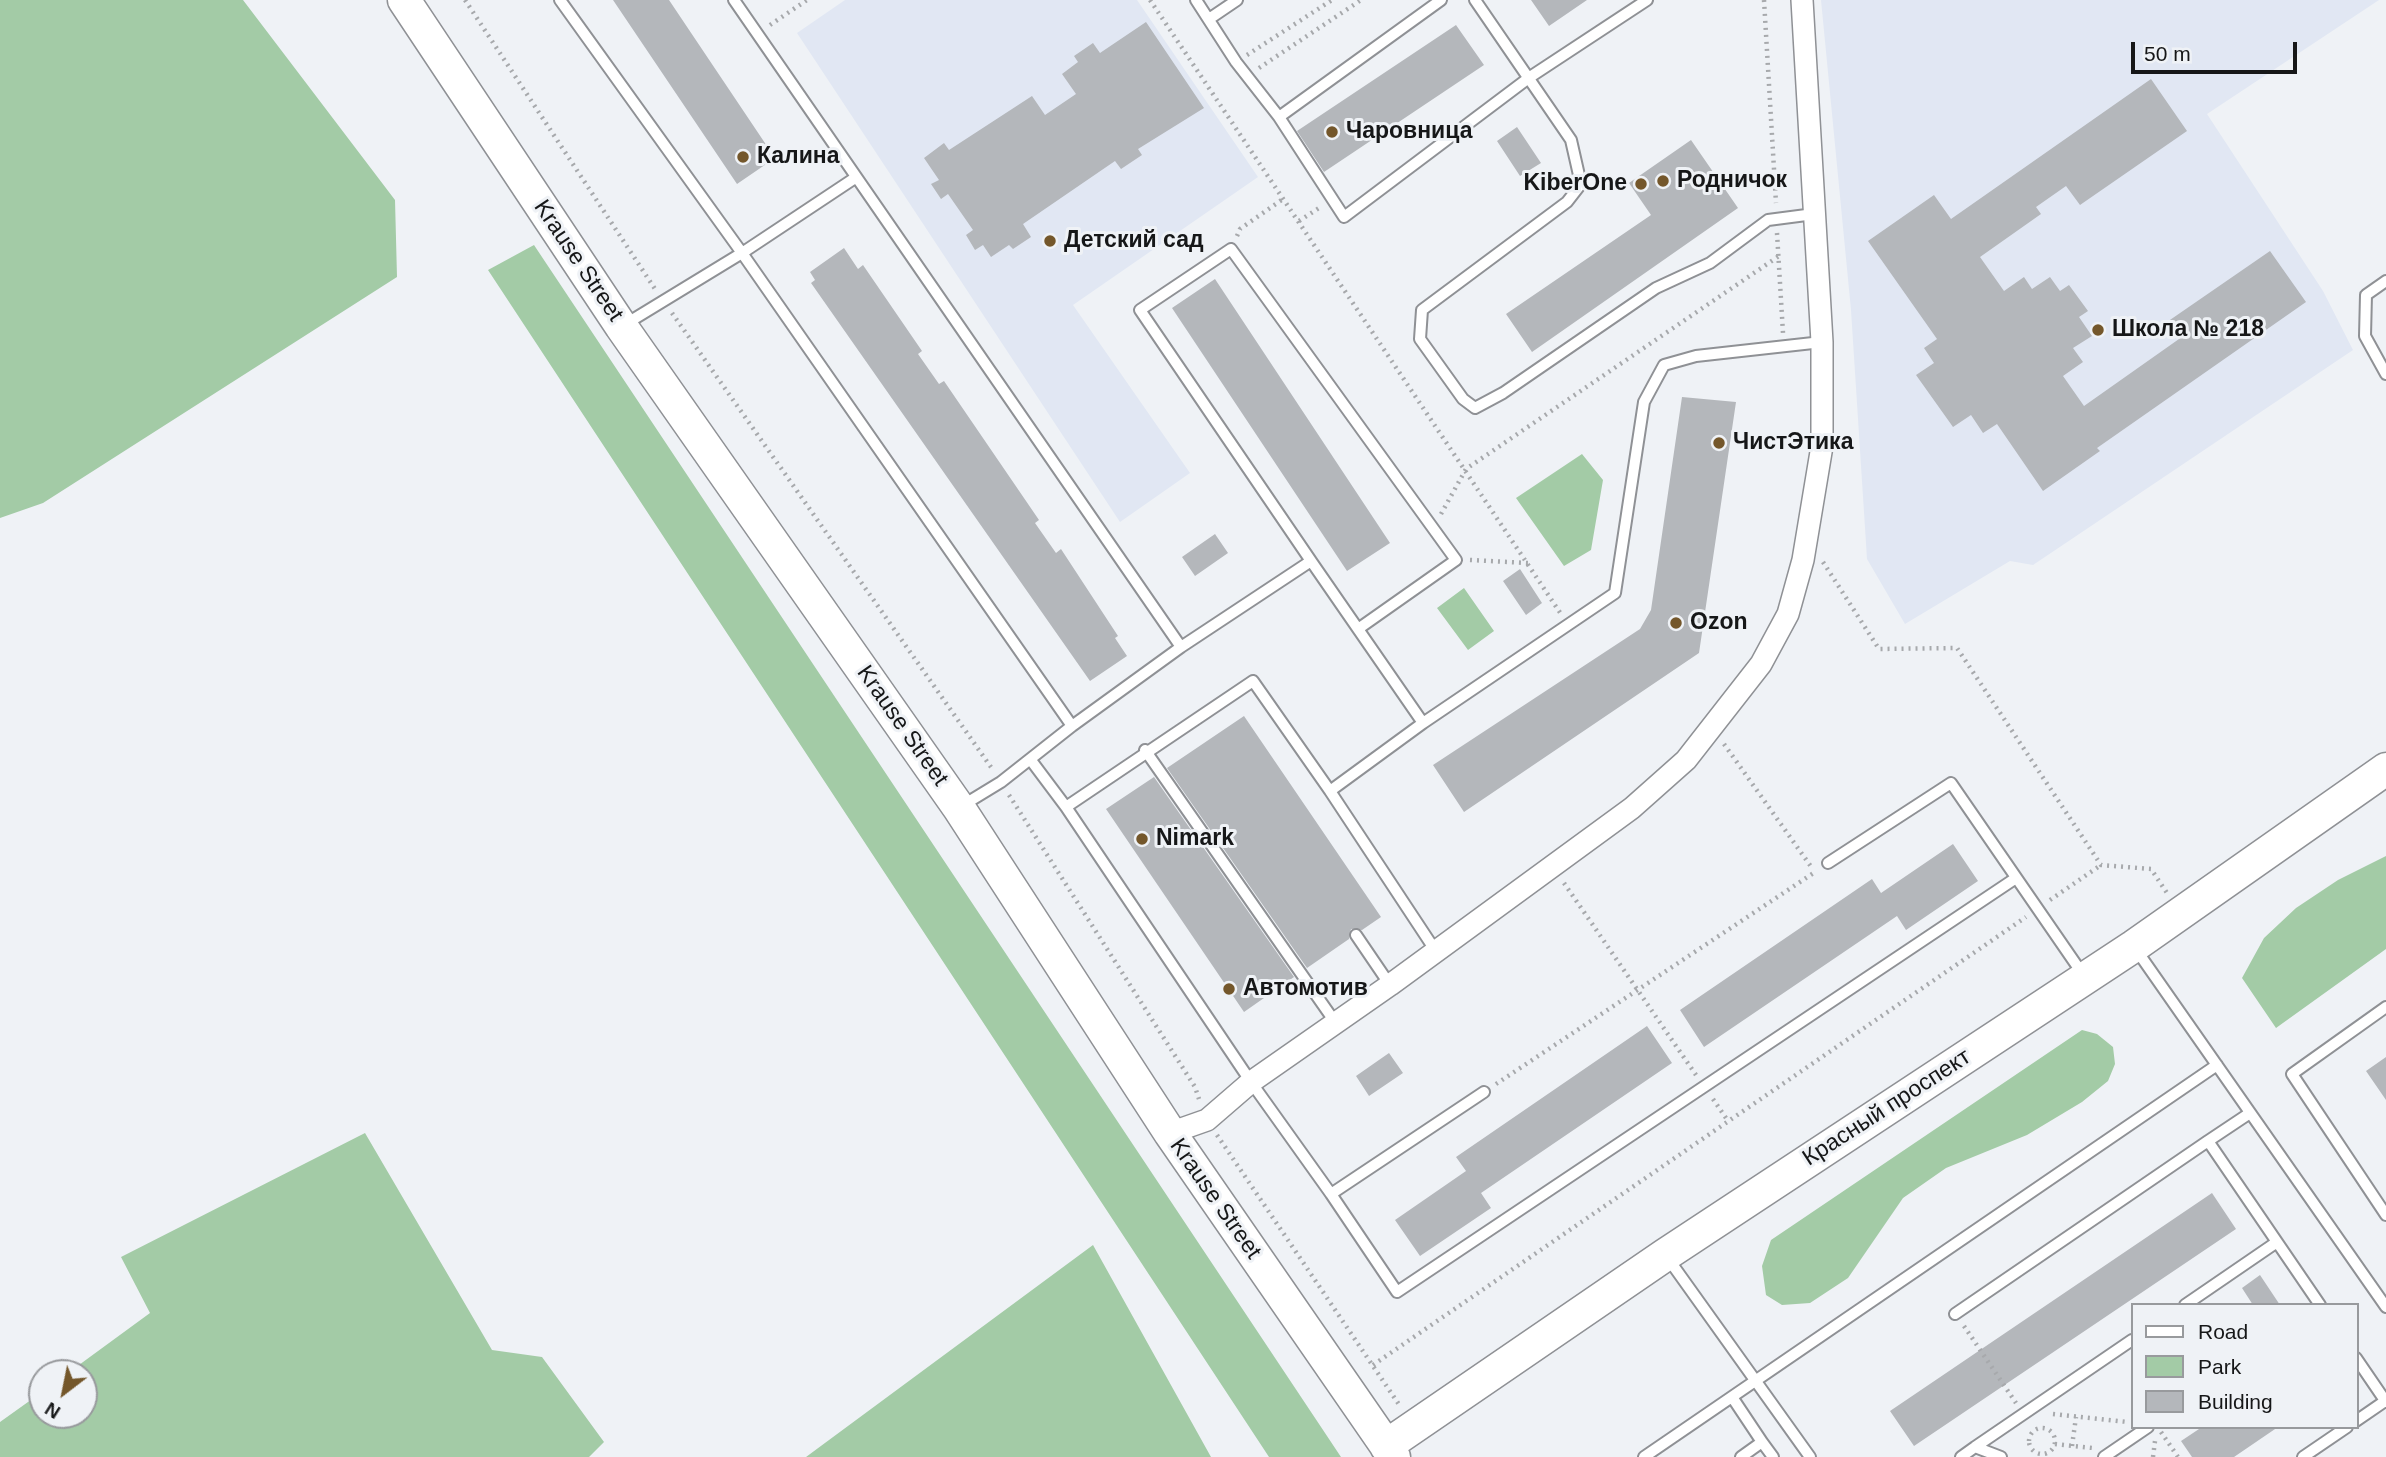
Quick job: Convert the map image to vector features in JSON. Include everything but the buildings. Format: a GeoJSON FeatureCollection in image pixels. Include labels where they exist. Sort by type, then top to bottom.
{"type":"FeatureCollection","features":[{"type":"Feature","properties":{"kind":"main road","name":"Krause Street"},"geometry":{"type":"LineString","coordinates":[[404,0],[621,327],[960,808],[1170,1133],[1390,1451]]}},
{"type":"Feature","properties":{"kind":"main road","name":"Красный проспект"},"geometry":{"type":"LineString","coordinates":[[1390,1451],[1665,1255],[2134,946],[2386,769]]}},
{"type":"Feature","properties":{"kind":"street"},"geometry":{"type":"LineString","coordinates":[[1170,1133],[1207,1120],[1251,1082],[1390,985],[1632,808],[1686,760],[1761,664],[1788,614],[1808,538],[1822,446],[1822,342],[1801,0]]}},
{"type":"Feature","properties":{"kind":"lane"},"geometry":{"type":"LineString","coordinates":[[560,0],[742,253],[1072,726]]}},
{"type":"Feature","properties":{"kind":"lane"},"geometry":{"type":"LineString","coordinates":[[734,0],[1181,647]]}},
{"type":"Feature","properties":{"kind":"lane"},"geometry":{"type":"LineString","coordinates":[[1196,0],[1236,62],[1279,117],[1343,217],[1530,77],[1647,0]]}},
{"type":"Feature","properties":{"kind":"lane"},"geometry":{"type":"LineString","coordinates":[[1209,19],[1237,0]]}},
{"type":"Feature","properties":{"kind":"lane"},"geometry":{"type":"LineString","coordinates":[[1279,117],[1441,0]]}},
{"type":"Feature","properties":{"kind":"lane"},"geometry":{"type":"LineString","coordinates":[[1475,0],[1571,140],[1581,184],[1567,202],[1422,310],[1420,339],[1464,399],[1475,408],[1503,393],[1656,288],[1710,263],[1768,220],[1814,214]]}},
{"type":"Feature","properties":{"kind":"lane"},"geometry":{"type":"LineString","coordinates":[[621,327],[742,253],[855,178]]}},
{"type":"Feature","properties":{"kind":"lane"},"geometry":{"type":"LineString","coordinates":[[1358,629],[1455,560],[1434,527],[1231,249],[1140,310],[1311,561],[1358,629],[1423,723]]}},
{"type":"Feature","properties":{"kind":"lane"},"geometry":{"type":"LineString","coordinates":[[2386,282],[2365,295],[2365,336],[2386,374]]}},
{"type":"Feature","properties":{"kind":"lane"},"geometry":{"type":"LineString","coordinates":[[1330,791],[1423,723],[1615,593],[1644,402],[1664,365],[1696,356],[1783,344],[1822,342]]}},
{"type":"Feature","properties":{"kind":"lane"},"geometry":{"type":"LineString","coordinates":[[960,808],[1001,782],[1072,726],[1181,647],[1311,561]]}},
{"type":"Feature","properties":{"kind":"lane"},"geometry":{"type":"LineString","coordinates":[[1066,807],[1145,751],[1253,681],[1436,950]]}},
{"type":"Feature","properties":{"kind":"lane"},"geometry":{"type":"LineString","coordinates":[[1145,751],[1335,1022]]}},
{"type":"Feature","properties":{"kind":"lane"},"geometry":{"type":"LineString","coordinates":[[1030,758],[1397,1292],[2016,878]]}},
{"type":"Feature","properties":{"kind":"lane"},"geometry":{"type":"LineString","coordinates":[[1828,863],[1951,783],[2085,978]]}},
{"type":"Feature","properties":{"kind":"lane"},"geometry":{"type":"LineString","coordinates":[[1356,935],[1390,985]]}},
{"type":"Feature","properties":{"kind":"lane"},"geometry":{"type":"LineString","coordinates":[[2134,946],[2386,1307]]}},
{"type":"Feature","properties":{"kind":"lane"},"geometry":{"type":"LineString","coordinates":[[2386,1007],[2291,1074],[2386,1215]]}},
{"type":"Feature","properties":{"kind":"lane"},"geometry":{"type":"LineString","coordinates":[[1644,1457],[2217,1065]]}},
{"type":"Feature","properties":{"kind":"lane"},"geometry":{"type":"LineString","coordinates":[[1331,1194],[1484,1092]]}},
{"type":"Feature","properties":{"kind":"lane"},"geometry":{"type":"LineString","coordinates":[[1955,1314],[2250,1113]]}},
{"type":"Feature","properties":{"kind":"lane"},"geometry":{"type":"LineString","coordinates":[[2208,1141],[2319,1303]]}},
{"type":"Feature","properties":{"kind":"lane"},"geometry":{"type":"LineString","coordinates":[[2188,1303],[2277,1242]]}},
{"type":"Feature","properties":{"kind":"lane"},"geometry":{"type":"LineString","coordinates":[[1665,1255],[1810,1457]]}},
{"type":"Feature","properties":{"kind":"lane"},"geometry":{"type":"LineString","coordinates":[[1961,1457],[2130,1341]]}},
{"type":"Feature","properties":{"kind":"lane"},"geometry":{"type":"LineString","coordinates":[[2358,1361],[2386,1401],[2358,1420]]}},
{"type":"Feature","properties":{"kind":"lane"},"geometry":{"type":"LineString","coordinates":[[1732,1397],[1773,1457]]}},
{"type":"Feature","properties":{"kind":"lane"},"geometry":{"type":"LineString","coordinates":[[2104,1457],[2145,1429]]}},
{"type":"Feature","properties":{"kind":"lane"},"geometry":{"type":"LineString","coordinates":[[2303,1457],[2344,1429]]}},
{"type":"Feature","properties":{"kind":"lane"},"geometry":{"type":"LineString","coordinates":[[1741,1457],[1762,1442]]}},
{"type":"Feature","properties":{"kind":"lane"},"geometry":{"type":"LineString","coordinates":[[1975,1447],[2001,1457]]}},
{"type":"Feature","properties":{"kind":"path"},"geometry":{"type":"LineString","coordinates":[[465,0],[663,301],[1001,782]]}},
{"type":"Feature","properties":{"kind":"path"},"geometry":{"type":"LineString","coordinates":[[757,33],[807,0]]}},
{"type":"Feature","properties":{"kind":"path"},"geometry":{"type":"LineString","coordinates":[[1150,0],[1569,626]]}},
{"type":"Feature","properties":{"kind":"path"},"geometry":{"type":"LineString","coordinates":[[1236,62],[1332,0]]}},
{"type":"Feature","properties":{"kind":"path"},"geometry":{"type":"LineString","coordinates":[[1247,76],[1361,0]]}},
{"type":"Feature","properties":{"kind":"path"},"geometry":{"type":"LineString","coordinates":[[1763,0],[1783,344]]}},
{"type":"Feature","properties":{"kind":"path"},"geometry":{"type":"LineString","coordinates":[[1231,249],[1240,229],[1283,199]]}},
{"type":"Feature","properties":{"kind":"path"},"geometry":{"type":"LineString","coordinates":[[1299,221],[1332,199]]}},
{"type":"Feature","properties":{"kind":"path"},"geometry":{"type":"LineString","coordinates":[[1434,527],[1466,469],[1779,256]]}},
{"type":"Feature","properties":{"kind":"path"},"geometry":{"type":"LineString","coordinates":[[1808,538],[1879,649],[1957,648],[2101,865]]}},
{"type":"Feature","properties":{"kind":"path"},"geometry":{"type":"LineString","coordinates":[[1455,560],[1528,563]]}},
{"type":"Feature","properties":{"kind":"path"},"geometry":{"type":"LineString","coordinates":[[1712,727],[1815,872]]}},
{"type":"Feature","properties":{"kind":"path"},"geometry":{"type":"LineString","coordinates":[[1484,1092],[1828,863]]}},
{"type":"Feature","properties":{"kind":"path"},"geometry":{"type":"LineString","coordinates":[[1373,1365],[2101,865],[2151,869],[2181,913]]}},
{"type":"Feature","properties":{"kind":"path"},"geometry":{"type":"LineString","coordinates":[[1552,866],[1728,1121]]}},
{"type":"Feature","properties":{"kind":"path"},"geometry":{"type":"LineString","coordinates":[[1955,1314],[2026,1413],[2130,1422]]}},
{"type":"Feature","properties":{"kind":"path"},"geometry":{"type":"LineString","coordinates":[[2072,1446],[2076,1416]]}},
{"type":"Feature","properties":{"kind":"path"},"geometry":{"type":"LineString","coordinates":[[2046,1428],[2055,1436],[2055,1444],[2049,1452],[2037,1454],[2029,1446],[2028,1439],[2035,1429],[2046,1428]]}},
{"type":"Feature","properties":{"kind":"path"},"geometry":{"type":"LineString","coordinates":[[2159,1429],[2178,1457]]}},
{"type":"Feature","properties":{"kind":"path"},"geometry":{"type":"LineString","coordinates":[[2055,1444],[2114,1450]]}},
{"type":"Feature","properties":{"kind":"shaded area","name":"Детский сад"},"geometry":{"type":"Polygon","coordinates":[[[845,0],[1137,0],[1258,177],[1073,305],[1190,473],[1120,522],[797,33],[845,0]]]}},
{"type":"Feature","properties":{"kind":"shaded area","name":"Школа № 218"},"geometry":{"type":"Polygon","coordinates":[[[1821,0],[2379,0],[2207,114],[2323,291],[2353,350],[2033,565],[2010,561],[1905,624],[1867,559],[1851,310],[1821,0]]]}},
{"type":"Feature","properties":{"kind":"green space"},"geometry":{"type":"Polygon","coordinates":[[[0,0],[243,0],[395,200],[397,277],[43,503],[0,518],[0,0]]]}},
{"type":"Feature","properties":{"kind":"green space"},"geometry":{"type":"Polygon","coordinates":[[[534,245],[1341,1457],[1269,1457],[488,270],[534,245]]]}},
{"type":"Feature","properties":{"kind":"green space"},"geometry":{"type":"Polygon","coordinates":[[[1582,454],[1603,480],[1591,550],[1564,566],[1516,498],[1582,454]]]}},
{"type":"Feature","properties":{"kind":"green space"},"geometry":{"type":"Polygon","coordinates":[[[1464,588],[1494,631],[1468,650],[1437,608],[1464,588]]]}},
{"type":"Feature","properties":{"kind":"green space"},"geometry":{"type":"Polygon","coordinates":[[[2386,856],[2386,949],[2276,1028],[2242,978],[2264,938],[2296,908],[2338,880],[2386,856]]]}},
{"type":"Feature","properties":{"kind":"green space"},"geometry":{"type":"Polygon","coordinates":[[[2082,1030],[2097,1034],[2113,1047],[2115,1064],[2108,1081],[2082,1102],[2027,1135],[1946,1168],[1903,1198],[1848,1278],[1810,1303],[1782,1305],[1766,1295],[1762,1266],[1771,1240],[2082,1030]]]}},
{"type":"Feature","properties":{"kind":"green space"},"geometry":{"type":"Polygon","coordinates":[[[365,1133],[492,1350],[542,1357],[604,1442],[589,1457],[0,1457],[0,1422],[28,1402],[28,1429],[98,1429],[98,1359],[87,1359],[150,1313],[121,1257],[365,1133]]]}},
{"type":"Feature","properties":{"kind":"green space"},"geometry":{"type":"Polygon","coordinates":[[[1093,1245],[1211,1457],[806,1457],[1093,1245]]]}},
{"type":"Feature","properties":{"kind":"place","name":"Чаровница"},"geometry":{"type":"Point","coordinates":[1332,132]}},
{"type":"Feature","properties":{"kind":"place","name":"Калина"},"geometry":{"type":"Point","coordinates":[743,157]}},
{"type":"Feature","properties":{"kind":"place","name":"Родничок"},"geometry":{"type":"Point","coordinates":[1663,181]}},
{"type":"Feature","properties":{"kind":"place","name":"KiberOne"},"geometry":{"type":"Point","coordinates":[1641,184]}},
{"type":"Feature","properties":{"kind":"place","name":"Детский сад"},"geometry":{"type":"Point","coordinates":[1050,241]}},
{"type":"Feature","properties":{"kind":"place","name":"Школа № 218"},"geometry":{"type":"Point","coordinates":[2098,330]}},
{"type":"Feature","properties":{"kind":"place","name":"ЧистЭтика"},"geometry":{"type":"Point","coordinates":[1719,443]}},
{"type":"Feature","properties":{"kind":"place","name":"Ozon"},"geometry":{"type":"Point","coordinates":[1676,623]}},
{"type":"Feature","properties":{"kind":"place","name":"Nimark"},"geometry":{"type":"Point","coordinates":[1142,839]}},
{"type":"Feature","properties":{"kind":"place","name":"Автомотив"},"geometry":{"type":"Point","coordinates":[1229,989]}}]}
